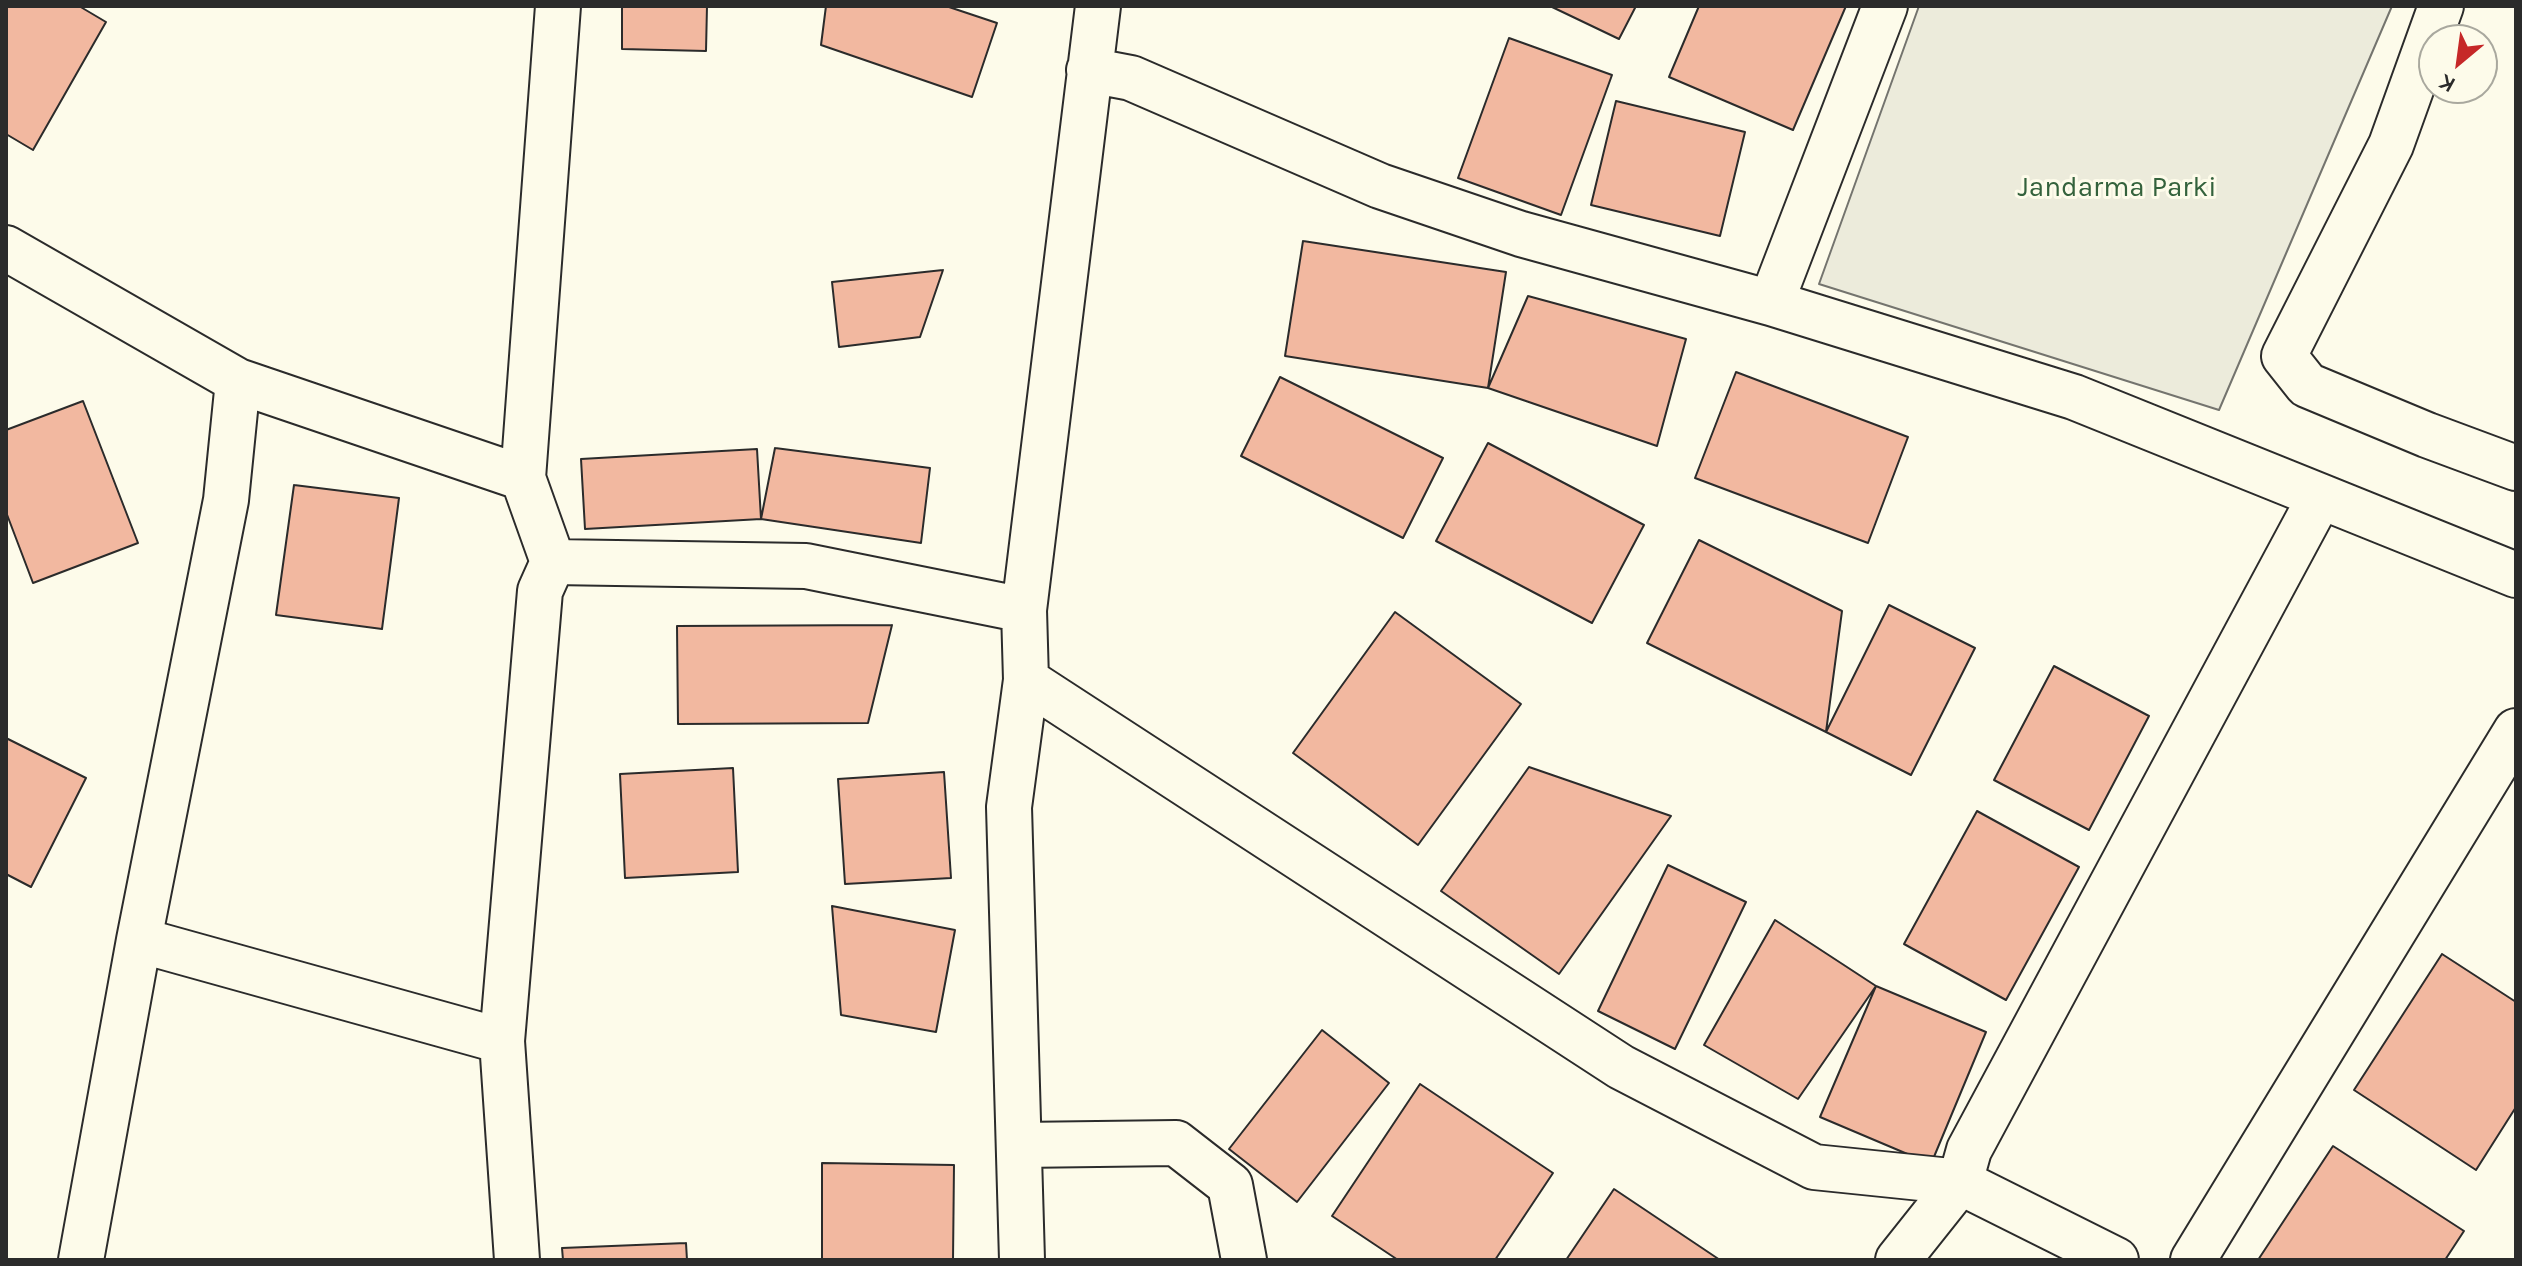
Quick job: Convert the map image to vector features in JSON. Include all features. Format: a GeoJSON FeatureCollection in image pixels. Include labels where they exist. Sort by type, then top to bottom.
{"type":"FeatureCollection","features":[{"type":"Feature","properties":{"kind":"street"},"geometry":{"type":"LineString","coordinates":[[517,1260],[502,1041],[540,591],[553,562],[523,478],[558,6]]}},
{"type":"Feature","properties":{"kind":"street"},"geometry":{"type":"LineString","coordinates":[[1022,1260],[1009,807],[1026,680],[1024,610],[1098,6]]}},
{"type":"Feature","properties":{"kind":"street"},"geometry":{"type":"LineString","coordinates":[[1771,303],[1885,6]]}},
{"type":"Feature","properties":{"kind":"street"},"geometry":{"type":"LineString","coordinates":[[2441,6],[2391,145],[2284,356],[2307,385],[2516,468]]}},
{"type":"Feature","properties":{"kind":"street"},"geometry":{"type":"LineString","coordinates":[[1089,70],[1131,78],[1380,186],[1521,234],[1771,303],[2074,397],[2516,575]]}},
{"type":"Feature","properties":{"kind":"street"},"geometry":{"type":"LineString","coordinates":[[6,248],[238,381],[523,478]]}},
{"type":"Feature","properties":{"kind":"street"},"geometry":{"type":"LineString","coordinates":[[81,1260],[139,940],[226,500],[238,381]]}},
{"type":"Feature","properties":{"kind":"street"},"geometry":{"type":"LineString","coordinates":[[1898,1260],[1960,1182],[1969,1150],[2320,497]]}},
{"type":"Feature","properties":{"kind":"street"},"geometry":{"type":"LineString","coordinates":[[553,562],[806,566],[1024,610]]}},
{"type":"Feature","properties":{"kind":"street"},"geometry":{"type":"LineString","coordinates":[[1026,680],[1621,1067],[1814,1167],[1960,1182],[2116,1260]]}},
{"type":"Feature","properties":{"kind":"street"},"geometry":{"type":"LineString","coordinates":[[2193,1260],[2516,731]]}},
{"type":"Feature","properties":{"kind":"street"},"geometry":{"type":"LineString","coordinates":[[139,940],[502,1041]]}},
{"type":"Feature","properties":{"kind":"street"},"geometry":{"type":"LineString","coordinates":[[1019,1145],[1176,1143],[1230,1185],[1244,1260]]}},
{"type":"Feature","properties":{"kind":"green space","name":"Jandarma Parki"},"geometry":{"type":"Polygon","coordinates":[[[1919,6],[2392,6],[2219,410],[1819,284],[1919,6]]]}},
{"type":"Feature","properties":{"kind":"building"},"geometry":{"type":"Polygon","coordinates":[[[6,6],[79,6],[106,22],[33,150],[6,134],[6,6]]]}},
{"type":"Feature","properties":{"kind":"building"},"geometry":{"type":"Polygon","coordinates":[[[622,6],[707,6],[706,51],[622,49],[622,6]]]}},
{"type":"Feature","properties":{"kind":"building"},"geometry":{"type":"Polygon","coordinates":[[[826,6],[946,6],[997,23],[972,97],[821,45],[826,6]]]}},
{"type":"Feature","properties":{"kind":"building"},"geometry":{"type":"Polygon","coordinates":[[[1550,6],[1636,6],[1619,39],[1550,6]]]}},
{"type":"Feature","properties":{"kind":"building"},"geometry":{"type":"Polygon","coordinates":[[[1699,6],[1846,6],[1793,130],[1669,77],[1699,6]]]}},
{"type":"Feature","properties":{"kind":"building"},"geometry":{"type":"Polygon","coordinates":[[[1509,38],[1612,75],[1561,215],[1458,178],[1509,38]]]}},
{"type":"Feature","properties":{"kind":"building"},"geometry":{"type":"Polygon","coordinates":[[[1616,101],[1745,132],[1720,236],[1591,205],[1616,101]]]}},
{"type":"Feature","properties":{"kind":"building"},"geometry":{"type":"Polygon","coordinates":[[[1303,241],[1506,272],[1488,388],[1285,356],[1303,241]]]}},
{"type":"Feature","properties":{"kind":"building"},"geometry":{"type":"Polygon","coordinates":[[[943,270],[920,337],[839,347],[832,282],[943,270]]]}},
{"type":"Feature","properties":{"kind":"building"},"geometry":{"type":"Polygon","coordinates":[[[1528,296],[1686,339],[1657,446],[1488,388],[1528,296]]]}},
{"type":"Feature","properties":{"kind":"building"},"geometry":{"type":"Polygon","coordinates":[[[1736,372],[1908,437],[1868,543],[1695,478],[1736,372]]]}},
{"type":"Feature","properties":{"kind":"building"},"geometry":{"type":"Polygon","coordinates":[[[1280,377],[1443,458],[1403,538],[1241,456],[1280,377]]]}},
{"type":"Feature","properties":{"kind":"building"},"geometry":{"type":"Polygon","coordinates":[[[83,401],[138,543],[33,583],[6,512],[6,430],[83,401]]]}},
{"type":"Feature","properties":{"kind":"building"},"geometry":{"type":"Polygon","coordinates":[[[1488,443],[1644,525],[1592,623],[1436,541],[1488,443]]]}},
{"type":"Feature","properties":{"kind":"building"},"geometry":{"type":"Polygon","coordinates":[[[775,448],[930,468],[921,543],[761,519],[775,448]]]}},
{"type":"Feature","properties":{"kind":"building"},"geometry":{"type":"Polygon","coordinates":[[[757,449],[761,519],[585,529],[581,459],[757,449]]]}},
{"type":"Feature","properties":{"kind":"building"},"geometry":{"type":"Polygon","coordinates":[[[294,485],[399,498],[382,629],[276,615],[294,485]]]}},
{"type":"Feature","properties":{"kind":"building"},"geometry":{"type":"Polygon","coordinates":[[[1699,540],[1842,611],[1826,732],[1647,643],[1699,540]]]}},
{"type":"Feature","properties":{"kind":"building"},"geometry":{"type":"Polygon","coordinates":[[[1889,605],[1975,648],[1911,775],[1826,732],[1889,605]]]}},
{"type":"Feature","properties":{"kind":"building"},"geometry":{"type":"Polygon","coordinates":[[[1395,612],[1521,704],[1418,845],[1293,753],[1395,612]]]}},
{"type":"Feature","properties":{"kind":"building"},"geometry":{"type":"Polygon","coordinates":[[[892,625],[868,723],[678,724],[677,626],[892,625]]]}},
{"type":"Feature","properties":{"kind":"building"},"geometry":{"type":"Polygon","coordinates":[[[2054,666],[2149,716],[2089,830],[1994,780],[2054,666]]]}},
{"type":"Feature","properties":{"kind":"building"},"geometry":{"type":"Polygon","coordinates":[[[6,738],[86,778],[31,887],[6,874],[6,738]]]}},
{"type":"Feature","properties":{"kind":"building"},"geometry":{"type":"Polygon","coordinates":[[[1529,767],[1671,816],[1559,974],[1441,891],[1529,767]]]}},
{"type":"Feature","properties":{"kind":"building"},"geometry":{"type":"Polygon","coordinates":[[[733,768],[738,872],[625,878],[620,774],[733,768]]]}},
{"type":"Feature","properties":{"kind":"building"},"geometry":{"type":"Polygon","coordinates":[[[944,772],[951,878],[845,884],[838,779],[944,772]]]}},
{"type":"Feature","properties":{"kind":"building"},"geometry":{"type":"Polygon","coordinates":[[[1977,811],[2079,867],[2006,1000],[1904,944],[1977,811]]]}},
{"type":"Feature","properties":{"kind":"building"},"geometry":{"type":"Polygon","coordinates":[[[1668,865],[1746,902],[1675,1049],[1598,1011],[1668,865]]]}},
{"type":"Feature","properties":{"kind":"building"},"geometry":{"type":"Polygon","coordinates":[[[832,906],[955,930],[936,1032],[841,1015],[832,906]]]}},
{"type":"Feature","properties":{"kind":"building"},"geometry":{"type":"Polygon","coordinates":[[[1775,920],[1876,986],[1798,1099],[1704,1045],[1775,920]]]}},
{"type":"Feature","properties":{"kind":"building"},"geometry":{"type":"Polygon","coordinates":[[[2442,954],[2516,1002],[2516,1107],[2476,1170],[2354,1090],[2442,954]]]}},
{"type":"Feature","properties":{"kind":"building"},"geometry":{"type":"Polygon","coordinates":[[[1876,986],[1986,1032],[1931,1164],[1820,1117],[1876,986]]]}},
{"type":"Feature","properties":{"kind":"building"},"geometry":{"type":"Polygon","coordinates":[[[1322,1030],[1389,1083],[1297,1202],[1229,1149],[1322,1030]]]}},
{"type":"Feature","properties":{"kind":"building"},"geometry":{"type":"Polygon","coordinates":[[[1420,1084],[1553,1173],[1495,1260],[1398,1260],[1332,1216],[1420,1084]]]}},
{"type":"Feature","properties":{"kind":"building"},"geometry":{"type":"Polygon","coordinates":[[[2333,1146],[2464,1231],[2445,1260],[2258,1260],[2333,1146]]]}},
{"type":"Feature","properties":{"kind":"building"},"geometry":{"type":"Polygon","coordinates":[[[822,1163],[954,1165],[953,1260],[822,1260],[822,1163]]]}},
{"type":"Feature","properties":{"kind":"building"},"geometry":{"type":"Polygon","coordinates":[[[1614,1189],[1720,1260],[1566,1260],[1614,1189]]]}},
{"type":"Feature","properties":{"kind":"building"},"geometry":{"type":"Polygon","coordinates":[[[686,1243],[687,1260],[563,1260],[562,1248],[686,1243]]]}}]}
